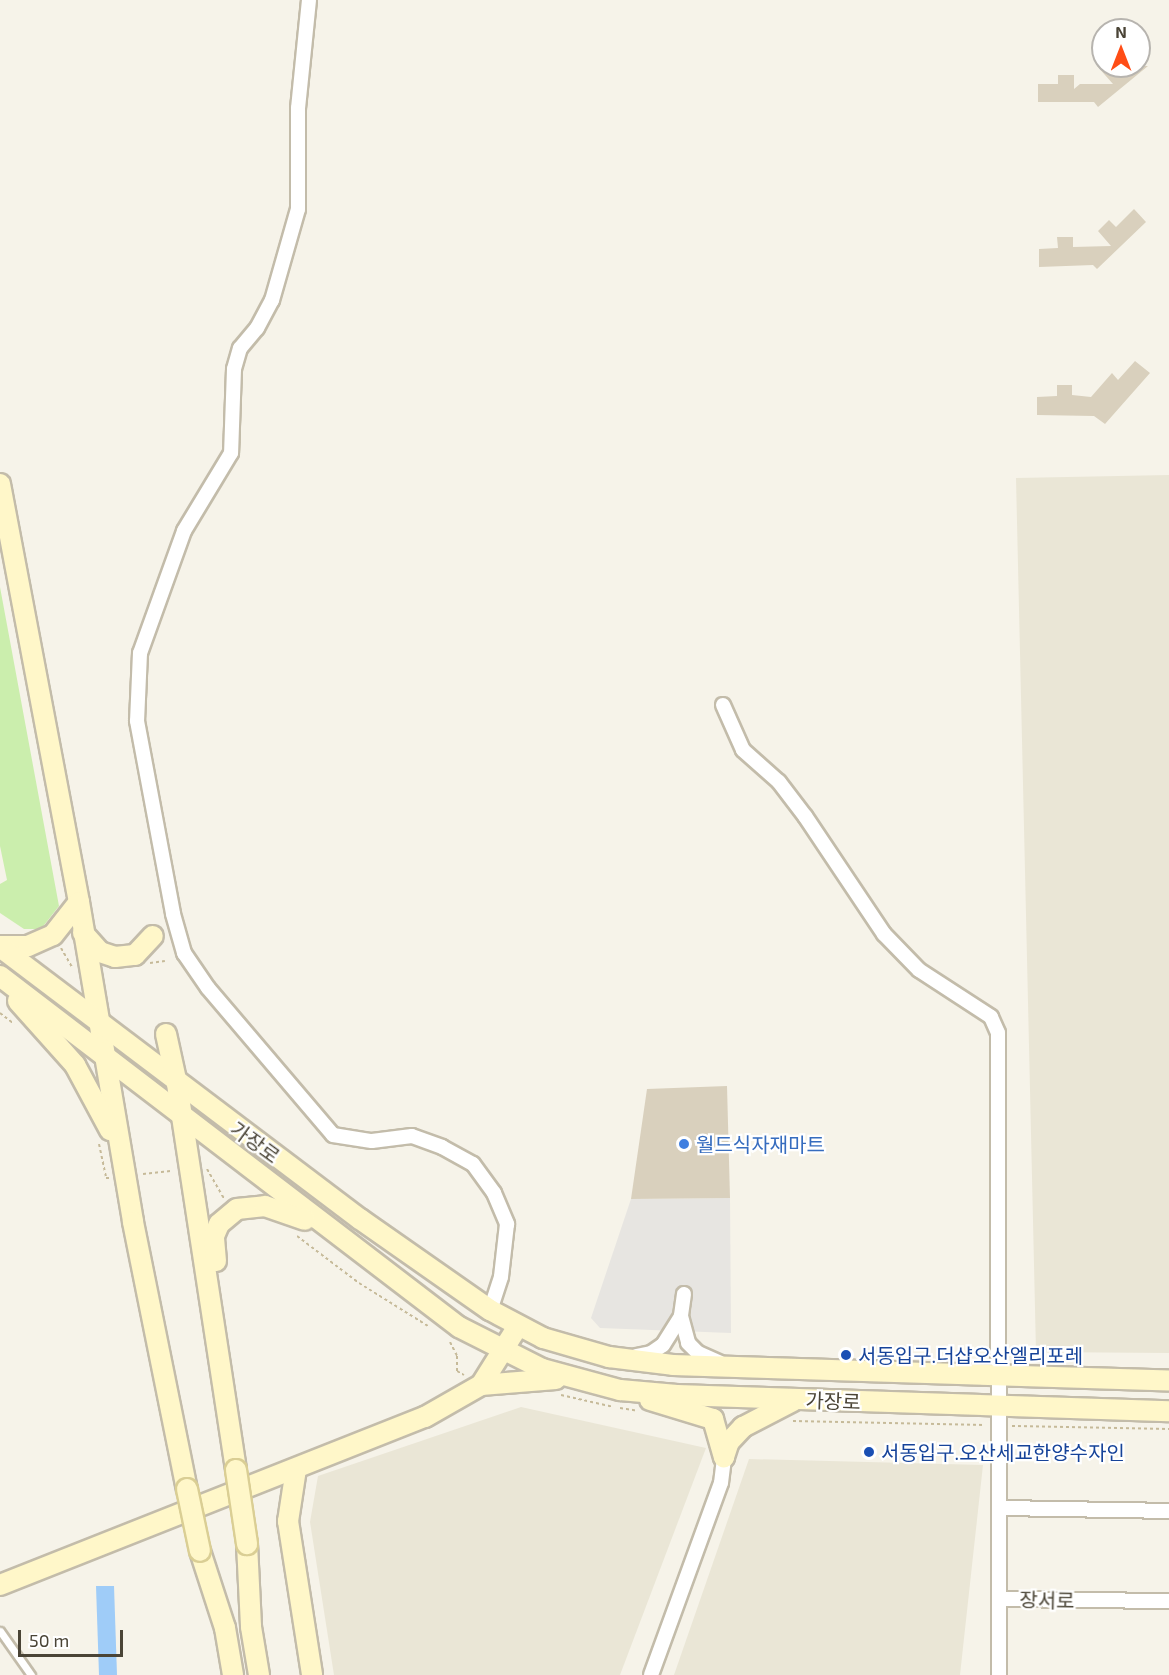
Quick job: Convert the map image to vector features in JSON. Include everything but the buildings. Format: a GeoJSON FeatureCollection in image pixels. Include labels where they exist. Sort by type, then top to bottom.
{"type":"FeatureCollection","features":[{"type":"Feature","properties":{"kind":"main road"},"geometry":{"type":"LineString","coordinates":[[0,484],[79,902],[97,1022],[110,1059],[124,1176],[200,1551],[225,1628],[233,1675]]}},
{"type":"Feature","properties":{"kind":"main road"},"geometry":{"type":"LineString","coordinates":[[0,946],[28,946],[53,935],[79,902]]}},
{"type":"Feature","properties":{"kind":"main road"},"geometry":{"type":"LineString","coordinates":[[82,933],[100,952],[115,957],[135,955],[153,936]]}},
{"type":"Feature","properties":{"kind":"main road","name":"가장로"},"geometry":{"type":"LineString","coordinates":[[0,946],[177,1084],[490,1310],[543,1338],[609,1357],[730,1367],[997,1378],[1169,1381]]}},
{"type":"Feature","properties":{"kind":"main road","name":"가장로"},"geometry":{"type":"LineString","coordinates":[[0,976],[459,1327],[503,1352],[570,1379],[620,1390],[796,1400],[1169,1411]]}},
{"type":"Feature","properties":{"kind":"main road"},"geometry":{"type":"LineString","coordinates":[[0,981],[75,1065],[92,1091],[107,1122],[124,1176]]}},
{"type":"Feature","properties":{"kind":"main road"},"geometry":{"type":"LineString","coordinates":[[110,1059],[145,1059],[160,1049],[166,1034],[182,1115],[247,1544],[251,1627],[259,1675]]}},
{"type":"Feature","properties":{"kind":"main road"},"geometry":{"type":"LineString","coordinates":[[235,1462],[233,1388],[214,1236],[219,1224],[232,1212],[265,1206],[287,1211],[360,1252]]}},
{"type":"Feature","properties":{"kind":"main road"},"geometry":{"type":"LineString","coordinates":[[481,1385],[518,1326]]}},
{"type":"Feature","properties":{"kind":"main road"},"geometry":{"type":"LineString","coordinates":[[0,1585],[425,1417],[481,1385],[570,1379]]}},
{"type":"Feature","properties":{"kind":"main road"},"geometry":{"type":"LineString","coordinates":[[620,1390],[713,1419],[724,1457]]}},
{"type":"Feature","properties":{"kind":"main road"},"geometry":{"type":"LineString","coordinates":[[724,1457],[729,1442],[743,1427],[796,1400]]}},
{"type":"Feature","properties":{"kind":"main road"},"geometry":{"type":"LineString","coordinates":[[296,1469],[288,1521],[312,1675]]}},
{"type":"Feature","properties":{"kind":"street"},"geometry":{"type":"LineString","coordinates":[[309,0],[298,108],[298,209],[272,300],[257,328],[240,348],[234,369],[231,453],[184,531],[140,653],[137,721],[173,914],[184,953],[208,988],[333,1135],[372,1141],[412,1136],[473,1164],[494,1193],[507,1224],[501,1277],[490,1310]]}},
{"type":"Feature","properties":{"kind":"street"},"geometry":{"type":"LineString","coordinates":[[723,705],[743,750],[792,799],[884,934],[919,970],[991,1017],[998,1033],[997,1378],[1001,1599]]}},
{"type":"Feature","properties":{"kind":"street"},"geometry":{"type":"LineString","coordinates":[[684,1294],[681,1328],[693,1348],[730,1367]]}},
{"type":"Feature","properties":{"kind":"street"},"geometry":{"type":"LineString","coordinates":[[609,1357],[651,1353],[663,1346],[681,1316]]}},
{"type":"Feature","properties":{"kind":"street"},"geometry":{"type":"LineString","coordinates":[[651,1675],[721,1483],[724,1457]]}},
{"type":"Feature","properties":{"kind":"street"},"geometry":{"type":"LineString","coordinates":[[1001,1508],[1169,1510]]}},
{"type":"Feature","properties":{"kind":"street","name":"장서로"},"geometry":{"type":"LineString","coordinates":[[999,1675],[1001,1599],[1169,1601]]}},
{"type":"Feature","properties":{"kind":"lane"},"geometry":{"type":"LineString","coordinates":[[0,1631],[31,1675]]}},
{"type":"Feature","properties":{"kind":"path"},"geometry":{"type":"LineString","coordinates":[[0,1013],[15,1025]]}},
{"type":"Feature","properties":{"kind":"path"},"geometry":{"type":"LineString","coordinates":[[97,1136],[106,1178],[206,1168],[232,1212]]}},
{"type":"Feature","properties":{"kind":"path"},"geometry":{"type":"LineString","coordinates":[[293,1234],[359,1283],[429,1327]]}},
{"type":"Feature","properties":{"kind":"path"},"geometry":{"type":"LineString","coordinates":[[445,1338],[454,1347],[457,1371]]}},
{"type":"Feature","properties":{"kind":"shaded area"},"geometry":{"type":"Polygon","coordinates":[[[1169,475],[1169,1353],[1036,1352],[1016,478],[1169,475]]]}},
{"type":"Feature","properties":{"kind":"shaded area"},"geometry":{"type":"Polygon","coordinates":[[[730,1198],[731,1333],[600,1328],[591,1318],[631,1199],[730,1198]]]}},
{"type":"Feature","properties":{"kind":"shaded area"},"geometry":{"type":"Polygon","coordinates":[[[521,1407],[706,1448],[620,1675],[334,1675],[310,1522],[318,1476],[521,1407]]]}},
{"type":"Feature","properties":{"kind":"shaded area"},"geometry":{"type":"Polygon","coordinates":[[[749,1459],[983,1465],[960,1675],[674,1675],[749,1459]]]}},
{"type":"Feature","properties":{"kind":"green space"},"geometry":{"type":"Polygon","coordinates":[[[0,587],[59,906],[41,929],[24,929],[0,913],[0,884],[7,880],[0,846],[0,587]]]}},
{"type":"Feature","properties":{"kind":"water"},"geometry":{"type":"Polygon","coordinates":[[[96,1586],[114,1586],[117,1675],[99,1675],[96,1586]]]}},
{"type":"Feature","properties":{"kind":"place","name":"월드식자재마트"},"geometry":{"type":"Point","coordinates":[684,1144]}},
{"type":"Feature","properties":{"kind":"place","name":"서동입구.더샵오산엘리포레"},"geometry":{"type":"Point","coordinates":[846,1355]}},
{"type":"Feature","properties":{"kind":"place","name":"서동입구.오산세교한양수자인"},"geometry":{"type":"Point","coordinates":[869,1452]}}]}
